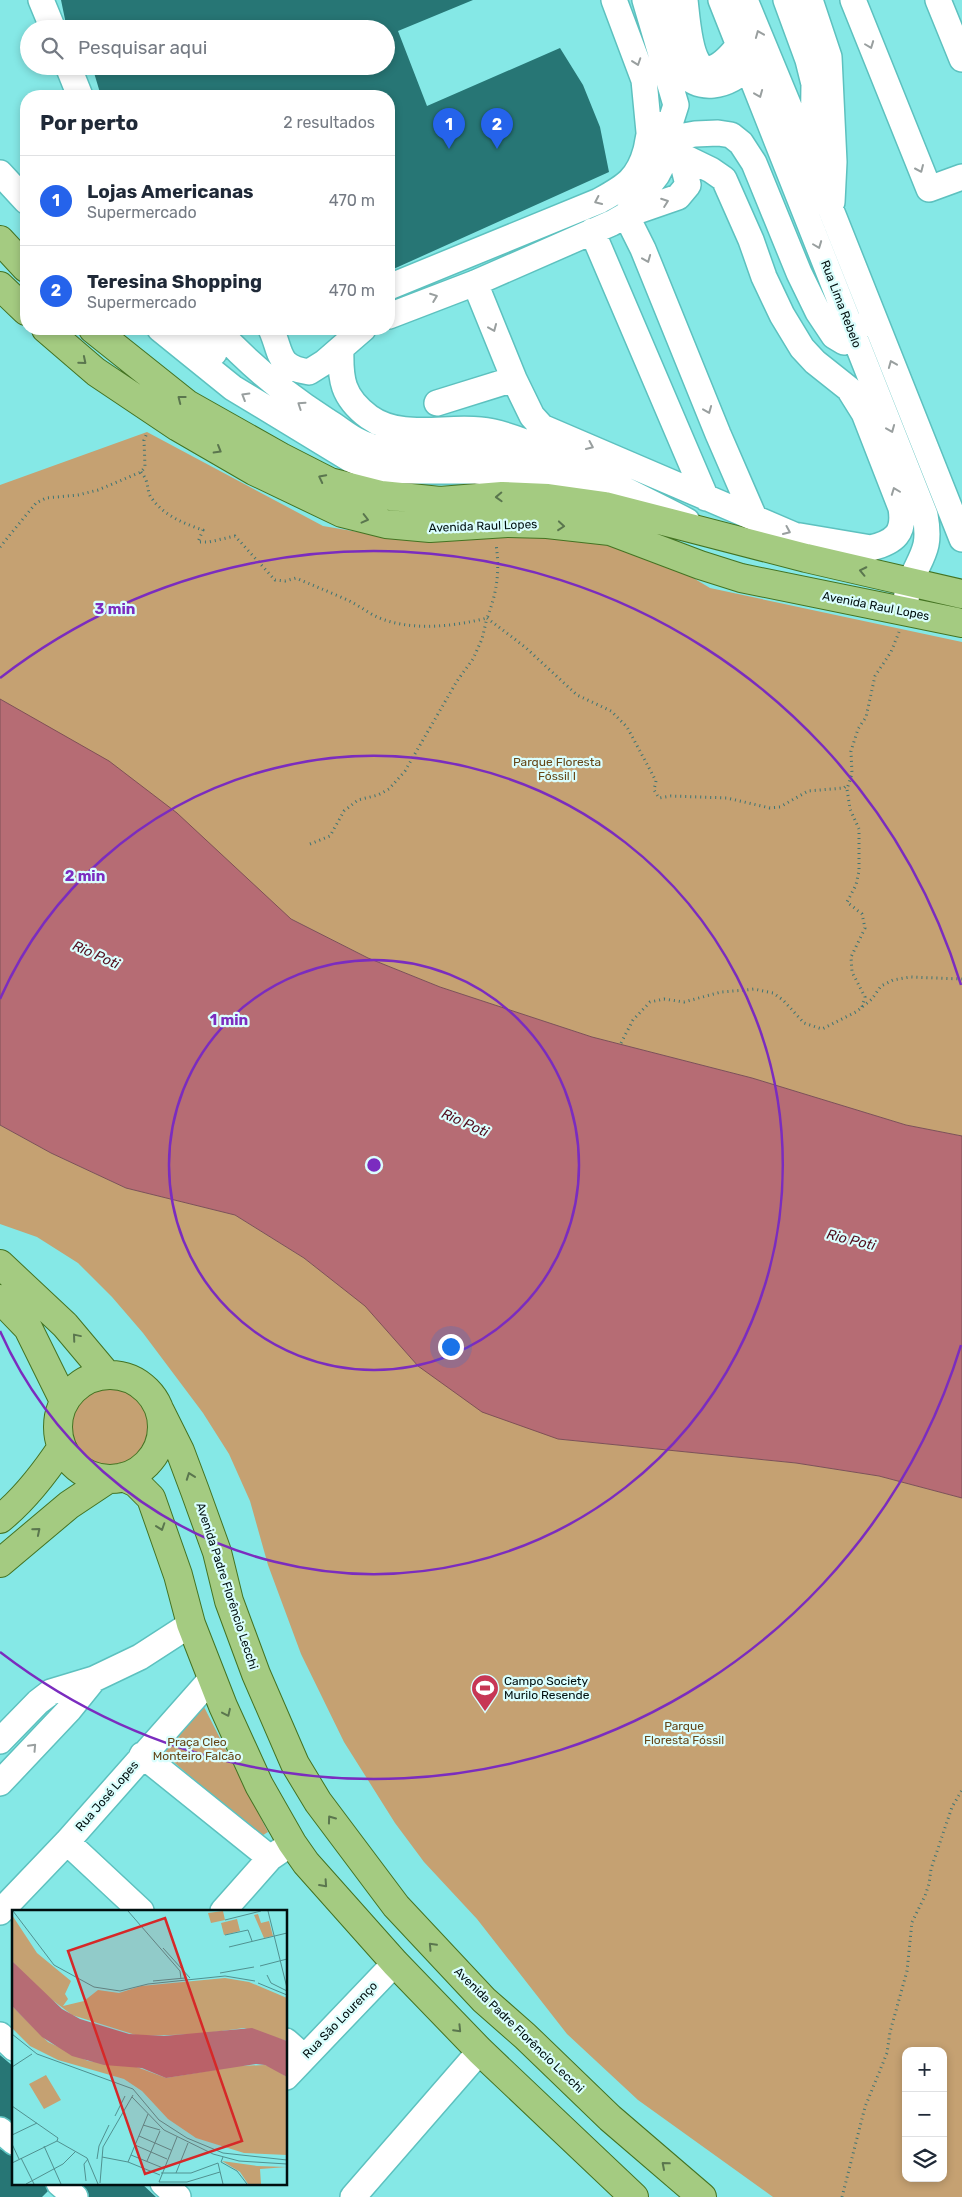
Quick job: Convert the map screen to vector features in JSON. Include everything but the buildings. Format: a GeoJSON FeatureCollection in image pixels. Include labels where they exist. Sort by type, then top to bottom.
{"type":"FeatureCollection","features":[{"type":"Feature","properties":{"kind":"main road"},"geometry":{"type":"LineString","coordinates":[[0,240],[20,262]]}},
{"type":"Feature","properties":{"kind":"main road"},"geometry":{"type":"LineString","coordinates":[[0,286],[20,305]]}},
{"type":"Feature","properties":{"kind":"main road","name":"Avenida Raul Lopes"},"geometry":{"type":"LineString","coordinates":[[53,335],[96,372],[156,413],[254,470],[342,514],[386,524],[430,528],[507,523],[547,524],[610,531],[700,565],[741,578],[903,618],[962,623]]}},
{"type":"Feature","properties":{"kind":"main road"},"geometry":{"type":"LineString","coordinates":[[101,335],[187,404],[281,457],[330,482],[381,495],[440,501],[502,496],[558,499],[605,506],[806,558],[962,594]]}},
{"type":"Feature","properties":{"kind":"main road"},"geometry":{"type":"LineString","coordinates":[[0,1264],[65,1325],[107,1375]]}},
{"type":"Feature","properties":{"kind":"main road"},"geometry":{"type":"LineString","coordinates":[[0,1299],[28,1328],[64,1401]]}},
{"type":"Feature","properties":{"kind":"main road"},"geometry":{"type":"LineString","coordinates":[[0,1563],[69,1505],[116,1478],[151,1460],[159,1445],[162,1428],[160,1411],[152,1396],[139,1384],[124,1377],[107,1375],[90,1378],[75,1388],[64,1401],[58,1416],[58,1432],[62,1447],[73,1463],[89,1474],[116,1478],[136,1483],[151,1498],[178,1575],[191,1624],[212,1678],[260,1785],[281,1850],[306,1863],[395,1963],[480,2051],[634,2197]]}},
{"type":"Feature","properties":{"kind":"main road","name":"Avenida Padre Florêncio Lecchi"},"geometry":{"type":"LineString","coordinates":[[160,1411],[180,1451],[217,1552],[229,1601],[256,1674],[295,1764],[318,1802],[396,1906],[484,2000],[525,2036],[610,2118],[702,2197]]}},
{"type":"Feature","properties":{"kind":"main road"},"geometry":{"type":"LineString","coordinates":[[0,1520],[43,1475],[62,1447]]}},
{"type":"Feature","properties":{"kind":"main road"},"geometry":{"type":"LineString","coordinates":[[431,2001],[458,1973]]}},
{"type":"Feature","properties":{"kind":"street"},"geometry":{"type":"LineString","coordinates":[[41,0],[49,20]]}},
{"type":"Feature","properties":{"kind":"street"},"geometry":{"type":"LineString","coordinates":[[395,314],[475,283],[626,216],[678,197],[688,185],[683,164],[664,143],[644,80],[614,0]]}},
{"type":"Feature","properties":{"kind":"street"},"geometry":{"type":"LineString","coordinates":[[624,24],[640,0]]}},
{"type":"Feature","properties":{"kind":"street"},"geometry":{"type":"LineString","coordinates":[[395,285],[599,201],[629,183],[664,143],[676,105],[645,0]]}},
{"type":"Feature","properties":{"kind":"street"},"geometry":{"type":"LineString","coordinates":[[665,0],[678,66],[686,76],[707,86],[722,85],[740,75],[744,56]]}},
{"type":"Feature","properties":{"kind":"street"},"geometry":{"type":"LineString","coordinates":[[675,0],[686,57],[692,68],[699,74],[708,77],[718,77],[731,70],[744,56]]}},
{"type":"Feature","properties":{"kind":"street"},"geometry":{"type":"LineString","coordinates":[[685,0],[693,56],[701,65],[715,68],[728,60],[744,56]]}},
{"type":"Feature","properties":{"kind":"street","name":"Rua Lima Rebelo"},"geometry":{"type":"LineString","coordinates":[[721,0],[925,515],[928,530],[923,558],[911,581],[903,618]]}},
{"type":"Feature","properties":{"kind":"street","name":"Rua Lima Rebelo"},"geometry":{"type":"LineString","coordinates":[[745,0],[812,162],[962,539]]}},
{"type":"Feature","properties":{"kind":"street"},"geometry":{"type":"LineString","coordinates":[[786,0],[808,60],[814,84],[812,162]]}},
{"type":"Feature","properties":{"kind":"street"},"geometry":{"type":"LineString","coordinates":[[796,0],[820,61],[823,136],[822,188]]}},
{"type":"Feature","properties":{"kind":"street"},"geometry":{"type":"LineString","coordinates":[[810,0],[811,8],[829,57],[834,162],[831,212]]}},
{"type":"Feature","properties":{"kind":"street"},"geometry":{"type":"LineString","coordinates":[[853,0],[929,189],[962,177]]}},
{"type":"Feature","properties":{"kind":"street"},"geometry":{"type":"LineString","coordinates":[[938,0],[962,58]]}},
{"type":"Feature","properties":{"kind":"street"},"geometry":{"type":"LineString","coordinates":[[72,75],[78,90]]}},
{"type":"Feature","properties":{"kind":"street"},"geometry":{"type":"LineString","coordinates":[[664,143],[718,133],[731,136],[741,143],[754,163],[818,312],[834,336],[844,342],[849,338],[851,330],[874,321]]}},
{"type":"Feature","properties":{"kind":"street"},"geometry":{"type":"LineString","coordinates":[[664,143],[698,142],[726,144],[742,158],[747,166],[791,278],[813,318],[830,339],[871,380]]}},
{"type":"Feature","properties":{"kind":"street"},"geometry":{"type":"LineString","coordinates":[[475,283],[514,379],[532,416],[542,427],[584,443],[794,535],[856,547],[872,548],[892,540],[900,532],[903,521],[896,492],[864,414],[848,389],[815,362],[802,348],[787,323],[764,277],[724,179],[664,143]]}},
{"type":"Feature","properties":{"kind":"street"},"geometry":{"type":"LineString","coordinates":[[0,173],[20,195]]}},
{"type":"Feature","properties":{"kind":"street"},"geometry":{"type":"LineString","coordinates":[[626,216],[643,249],[754,517]]}},
{"type":"Feature","properties":{"kind":"street"},"geometry":{"type":"LineString","coordinates":[[592,232],[706,498]]}},
{"type":"Feature","properties":{"kind":"street"},"geometry":{"type":"LineString","coordinates":[[178,335],[216,348],[260,335]]}},
{"type":"Feature","properties":{"kind":"street"},"geometry":{"type":"LineString","coordinates":[[199,335],[289,397],[326,433],[353,454],[387,461],[467,460],[487,462],[533,478],[558,499]]}},
{"type":"Feature","properties":{"kind":"street"},"geometry":{"type":"LineString","coordinates":[[278,335],[280,357],[286,364],[296,370],[309,372],[333,355],[354,335]]}},
{"type":"Feature","properties":{"kind":"street"},"geometry":{"type":"LineString","coordinates":[[216,348],[233,388],[326,433],[383,450],[468,450],[506,457],[557,478],[605,506]]}},
{"type":"Feature","properties":{"kind":"street"},"geometry":{"type":"LineString","coordinates":[[333,355],[329,386],[339,403],[367,427],[393,441]]}},
{"type":"Feature","properties":{"kind":"street"},"geometry":{"type":"LineString","coordinates":[[333,355],[347,395],[370,418],[400,430],[481,430],[497,434],[550,453],[712,534]]}},
{"type":"Feature","properties":{"kind":"street"},"geometry":{"type":"LineString","coordinates":[[437,403],[514,379]]}},
{"type":"Feature","properties":{"kind":"street"},"geometry":{"type":"LineString","coordinates":[[326,433],[365,434],[393,441],[464,440],[485,442],[510,448],[573,476],[654,520]]}},
{"type":"Feature","properties":{"kind":"street"},"geometry":{"type":"LineString","coordinates":[[0,1742],[38,1702],[51,1692],[94,1679],[140,1657],[191,1624]]}},
{"type":"Feature","properties":{"kind":"street","name":"Rua José Lopes"},"geometry":{"type":"LineString","coordinates":[[5,1914],[142,1755],[212,1678]]}},
{"type":"Feature","properties":{"kind":"street"},"geometry":{"type":"LineString","coordinates":[[0,1783],[69,1710],[94,1679]]}},
{"type":"Feature","properties":{"kind":"street"},"geometry":{"type":"LineString","coordinates":[[142,1755],[281,1850],[224,1910]]}},
{"type":"Feature","properties":{"kind":"street"},"geometry":{"type":"LineString","coordinates":[[67,1842],[140,1910]]}},
{"type":"Feature","properties":{"kind":"street","name":"Rua São Lourenço"},"geometry":{"type":"LineString","coordinates":[[288,2072],[295,2049],[395,1963]]}},
{"type":"Feature","properties":{"kind":"street"},"geometry":{"type":"LineString","coordinates":[[0,2035],[12,2046]]}},
{"type":"Feature","properties":{"kind":"street"},"geometry":{"type":"LineString","coordinates":[[353,2197],[480,2051]]}},
{"type":"Feature","properties":{"kind":"street"},"geometry":{"type":"LineString","coordinates":[[0,2130],[12,2140]]}},
{"type":"Feature","properties":{"kind":"street"},"geometry":{"type":"LineString","coordinates":[[60,2184],[75,2197]]}},
{"type":"Feature","properties":{"kind":"street"},"geometry":{"type":"LineString","coordinates":[[164,2184],[179,2197],[191,2184]]}},
{"type":"Feature","properties":{"kind":"path"},"geometry":{"type":"LineString","coordinates":[[0,547],[36,503],[46,498],[78,495],[98,490],[140,472],[145,467],[144,440],[148,427],[156,413]]}},
{"type":"Feature","properties":{"kind":"path"},"geometry":{"type":"LineString","coordinates":[[140,472],[147,480],[153,500],[176,520],[203,530],[203,534],[198,542],[210,542],[234,536],[275,580],[286,581],[296,578],[397,624],[416,626],[440,625],[487,618]]}},
{"type":"Feature","properties":{"kind":"path"},"geometry":{"type":"LineString","coordinates":[[310,844],[330,836],[344,811],[358,800],[378,794],[389,788],[405,771],[457,680],[473,659],[482,639],[497,590],[498,562],[494,537]]}},
{"type":"Feature","properties":{"kind":"path"},"geometry":{"type":"LineString","coordinates":[[487,618],[525,647],[577,695],[606,708],[627,727],[656,781],[654,790],[659,798],[671,796],[727,798],[770,808],[780,806],[808,791],[844,788],[851,781],[851,751],[858,730],[866,717],[875,676],[891,652],[903,618]]}},
{"type":"Feature","properties":{"kind":"path"},"geometry":{"type":"LineString","coordinates":[[847,785],[850,808],[859,832],[859,878],[847,902],[862,914],[866,928],[851,957],[852,972],[865,997],[862,1007]]}},
{"type":"Feature","properties":{"kind":"path"},"geometry":{"type":"LineString","coordinates":[[621,1043],[633,1020],[642,1010],[656,1000],[670,999],[684,1002],[721,992],[754,989],[773,994],[784,1000],[804,1023],[822,1029],[856,1012],[872,999],[881,986],[893,980],[910,977],[962,979]]}},
{"type":"Feature","properties":{"kind":"path"},"geometry":{"type":"LineString","coordinates":[[842,2197],[865,2107],[887,2053],[892,2023],[907,1971],[912,1922],[925,1896],[931,1869],[955,1799],[962,1790]]}},
{"type":"Feature","properties":{"kind":"green space","name":"Parque Floresta Fóssil I"},"geometry":{"type":"Polygon","coordinates":[[[147,432],[323,526],[388,537],[543,533],[587,537],[670,564],[710,588],[962,642],[962,1136],[906,1125],[752,1078],[592,1037],[440,987],[368,958],[291,919],[40,723],[0,699],[0,485],[147,432]]]}},
{"type":"Feature","properties":{"kind":"green space","name":"Parque Floresta Fóssil"},"geometry":{"type":"Polygon","coordinates":[[[0,1125],[51,1153],[126,1188],[235,1215],[304,1258],[366,1306],[418,1366],[558,1439],[796,1463],[879,1476],[962,1498],[962,2197],[773,2197],[638,2100],[567,2034],[477,1919],[424,1862],[395,1823],[344,1742],[301,1654],[268,1565],[250,1501],[229,1454],[203,1413],[143,1333],[112,1297],[78,1263],[37,1237],[0,1224],[0,1125]]]}},
{"type":"Feature","properties":{"kind":"green space"},"geometry":{"type":"Polygon","coordinates":[[[110,1385],[133,1392],[145,1404],[152,1427],[145,1450],[133,1462],[110,1469],[87,1462],[75,1450],[68,1427],[75,1404],[87,1392],[110,1385]]]}},
{"type":"Feature","properties":{"kind":"green space","name":"Praça Cleo Monteiro Falcão"},"geometry":{"type":"Polygon","coordinates":[[[203,1705],[268,1832],[260,1837],[161,1751],[203,1705]]]}},
{"type":"Feature","properties":{"kind":"water","name":"Rio Poti"},"geometry":{"type":"Polygon","coordinates":[[[0,699],[109,761],[177,813],[291,919],[368,958],[440,987],[592,1037],[752,1078],[906,1125],[962,1136],[962,1498],[879,1476],[796,1463],[558,1439],[482,1412],[418,1366],[365,1306],[304,1258],[235,1215],[126,1188],[51,1153],[0,1125],[0,699]]]}},
{"type":"Feature","properties":{"kind":"place","name":"Lojas Americanas"},"geometry":{"type":"Point","coordinates":[449,149]}},
{"type":"Feature","properties":{"kind":"place","name":"Teresina Shopping"},"geometry":{"type":"Point","coordinates":[497,149]}},
{"type":"Feature","properties":{"kind":"place","name":"Campo Society Murilo Resende"},"geometry":{"type":"Point","coordinates":[485,1712]}}]}
